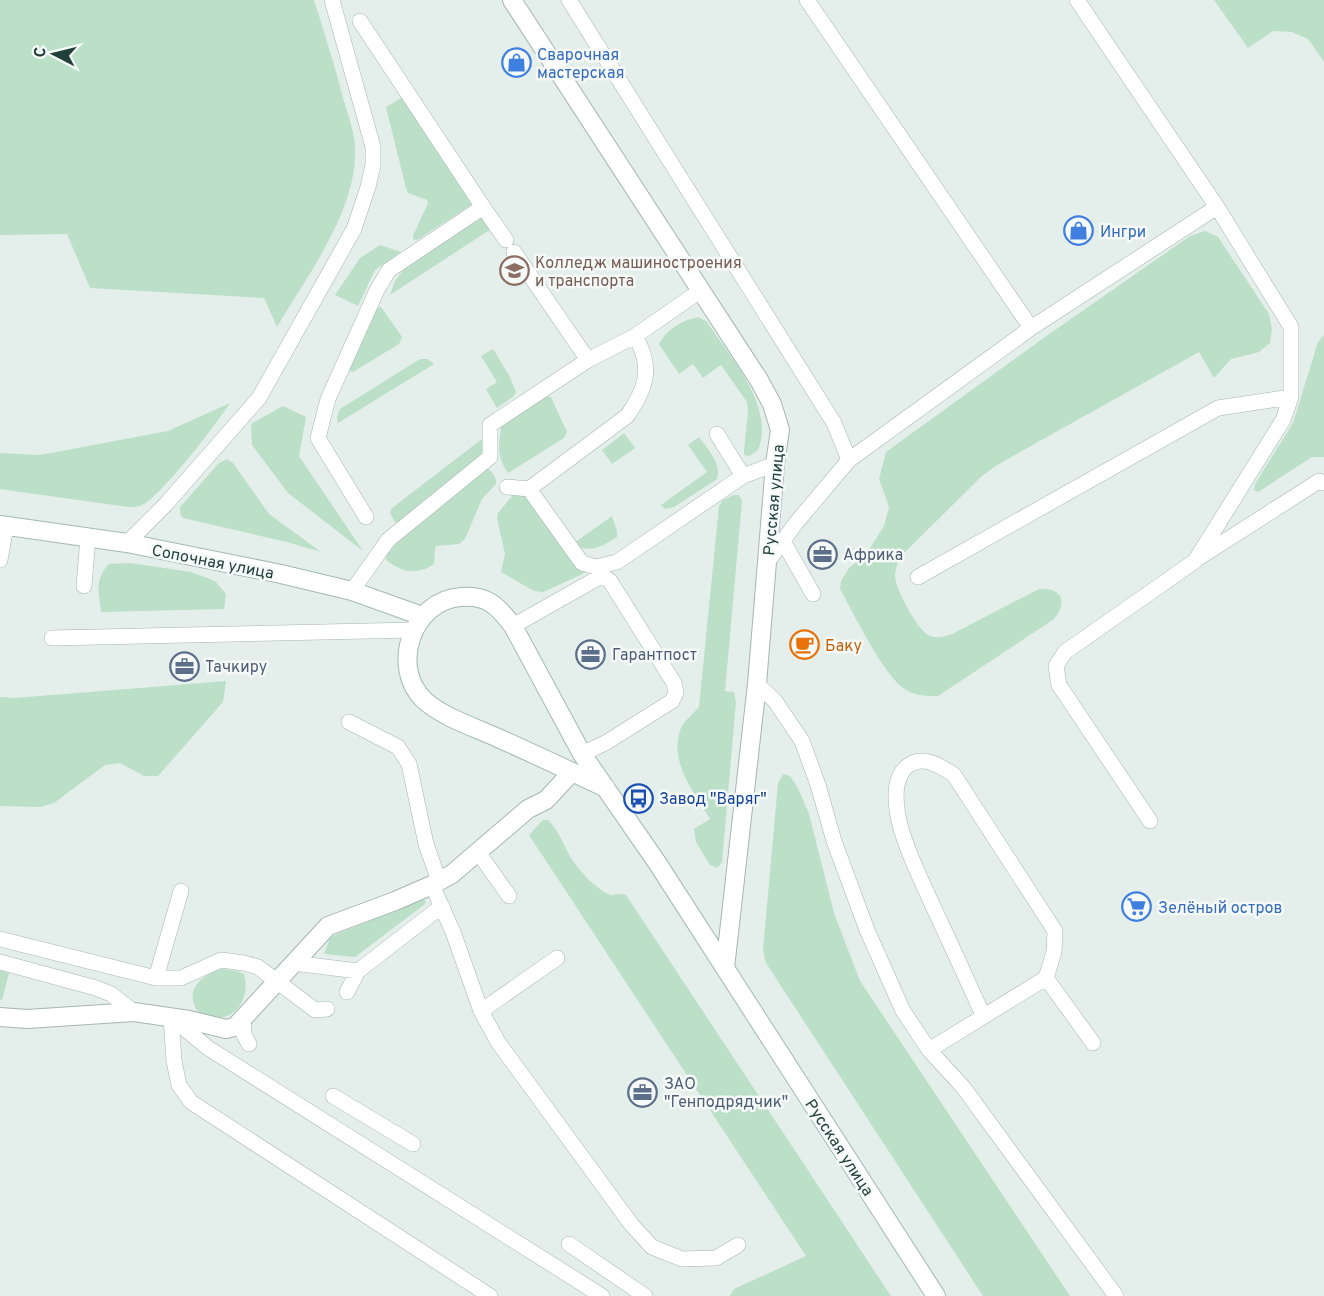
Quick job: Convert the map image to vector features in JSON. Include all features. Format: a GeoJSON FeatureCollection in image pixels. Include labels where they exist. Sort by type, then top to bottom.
{"type":"FeatureCollection","features":[{"type":"Feature","properties":{"kind":"street","name":"Русская улица"},"geometry":{"type":"LineString","coordinates":[[512,0],[759,380],[772,404],[780,430],[775,464],[757,684],[725,968]]}},
{"type":"Feature","properties":{"kind":"street","name":"Сопочная улица"},"geometry":{"type":"LineString","coordinates":[[3,525],[126,543],[281,574],[352,591],[418,623]]}},
{"type":"Feature","properties":{"kind":"street","name":"Русская улица"},"geometry":{"type":"LineString","coordinates":[[418,623],[435,605],[452,597],[472,596],[489,602],[502,612],[513,626],[582,754],[725,968],[936,1296]]}},
{"type":"Feature","properties":{"kind":"street"},"geometry":{"type":"LineString","coordinates":[[418,623],[409,645],[407,673],[414,688],[424,700],[439,711],[606,788]]}},
{"type":"Feature","properties":{"kind":"street"},"geometry":{"type":"LineString","coordinates":[[0,1017],[27,1019],[134,1012],[171,1017],[226,1029],[235,1027],[328,926],[436,883],[452,874],[496,834],[528,809],[546,800],[572,772]]}},
{"type":"Feature","properties":{"kind":"lane"},"geometry":{"type":"LineString","coordinates":[[126,543],[166,504],[260,398],[354,229],[368,187],[373,165],[373,147],[332,0]]}},
{"type":"Feature","properties":{"kind":"lane"},"geometry":{"type":"LineString","coordinates":[[569,0],[834,423],[849,460]]}},
{"type":"Feature","properties":{"kind":"lane"},"geometry":{"type":"LineString","coordinates":[[807,0],[1031,328]]}},
{"type":"Feature","properties":{"kind":"lane"},"geometry":{"type":"LineString","coordinates":[[1077,0],[1217,207],[1291,327],[1291,397],[1283,420],[1195,561]]}},
{"type":"Feature","properties":{"kind":"lane"},"geometry":{"type":"LineString","coordinates":[[360,21],[588,360]]}},
{"type":"Feature","properties":{"kind":"lane"},"geometry":{"type":"LineString","coordinates":[[366,517],[318,438],[325,406],[377,290],[389,270],[483,207]]}},
{"type":"Feature","properties":{"kind":"lane"},"geometry":{"type":"LineString","coordinates":[[768,561],[796,523],[849,460],[1031,328],[1217,207]]}},
{"type":"Feature","properties":{"kind":"lane"},"geometry":{"type":"LineString","coordinates":[[352,591],[388,540],[490,457],[490,425],[588,360],[635,336],[700,291]]}},
{"type":"Feature","properties":{"kind":"lane"},"geometry":{"type":"LineString","coordinates":[[507,487],[529,489],[627,416],[638,401],[647,374],[644,351],[635,336]]}},
{"type":"Feature","properties":{"kind":"lane"},"geometry":{"type":"LineString","coordinates":[[918,577],[1218,408],[1291,397]]}},
{"type":"Feature","properties":{"kind":"lane"},"geometry":{"type":"LineString","coordinates":[[717,434],[743,476]]}},
{"type":"Feature","properties":{"kind":"lane"},"geometry":{"type":"LineString","coordinates":[[529,489],[582,563],[596,567],[617,562],[743,476],[775,464]]}},
{"type":"Feature","properties":{"kind":"lane"},"geometry":{"type":"LineString","coordinates":[[1150,821],[1059,685],[1056,666],[1065,652],[1195,561],[1319,481],[1324,483]]}},
{"type":"Feature","properties":{"kind":"lane"},"geometry":{"type":"LineString","coordinates":[[0,560],[3,525]]}},
{"type":"Feature","properties":{"kind":"lane"},"geometry":{"type":"LineString","coordinates":[[84,586],[88,538]]}},
{"type":"Feature","properties":{"kind":"lane"},"geometry":{"type":"LineString","coordinates":[[783,541],[813,594]]}},
{"type":"Feature","properties":{"kind":"lane"},"geometry":{"type":"LineString","coordinates":[[513,626],[596,579],[604,577],[610,581],[674,683],[675,693],[672,700],[608,742],[582,754]]}},
{"type":"Feature","properties":{"kind":"lane"},"geometry":{"type":"LineString","coordinates":[[52,638],[418,623]]}},
{"type":"Feature","properties":{"kind":"lane"},"geometry":{"type":"LineString","coordinates":[[757,684],[775,701],[802,741],[818,785],[834,841],[867,930],[903,1011],[929,1050],[963,1087],[1116,1296]]}},
{"type":"Feature","properties":{"kind":"lane"},"geometry":{"type":"LineString","coordinates":[[350,722],[398,747],[409,764],[442,906],[481,1011],[505,1051],[632,1224],[652,1247],[682,1259],[716,1258],[738,1245]]}},
{"type":"Feature","properties":{"kind":"lane"},"geometry":{"type":"LineString","coordinates":[[929,1050],[1046,978],[1054,952],[1056,931],[954,775],[944,767],[922,760],[912,762],[902,770],[896,784],[898,816],[917,870],[983,1016]]}},
{"type":"Feature","properties":{"kind":"lane"},"geometry":{"type":"LineString","coordinates":[[478,852],[509,896]]}},
{"type":"Feature","properties":{"kind":"lane"},"geometry":{"type":"LineString","coordinates":[[156,978],[181,891]]}},
{"type":"Feature","properties":{"kind":"lane"},"geometry":{"type":"LineString","coordinates":[[347,992],[358,972],[442,906]]}},
{"type":"Feature","properties":{"kind":"lane"},"geometry":{"type":"LineString","coordinates":[[0,939],[156,978],[181,978],[221,960],[244,963],[258,967],[315,1010],[327,1009]]}},
{"type":"Feature","properties":{"kind":"lane"},"geometry":{"type":"LineString","coordinates":[[481,1011],[557,958]]}},
{"type":"Feature","properties":{"kind":"lane"},"geometry":{"type":"LineString","coordinates":[[0,962],[96,988],[111,994],[134,1012]]}},
{"type":"Feature","properties":{"kind":"lane"},"geometry":{"type":"LineString","coordinates":[[293,963],[358,972]]}},
{"type":"Feature","properties":{"kind":"lane"},"geometry":{"type":"LineString","coordinates":[[1046,978],[1093,1044]]}},
{"type":"Feature","properties":{"kind":"lane"},"geometry":{"type":"LineString","coordinates":[[171,1017],[178,1085],[191,1102],[490,1296]]}},
{"type":"Feature","properties":{"kind":"lane"},"geometry":{"type":"LineString","coordinates":[[171,1017],[208,1048],[602,1296]]}},
{"type":"Feature","properties":{"kind":"lane"},"geometry":{"type":"LineString","coordinates":[[243,1019],[244,1035],[249,1044]]}},
{"type":"Feature","properties":{"kind":"lane"},"geometry":{"type":"LineString","coordinates":[[333,1096],[413,1144]]}},
{"type":"Feature","properties":{"kind":"lane"},"geometry":{"type":"LineString","coordinates":[[569,1244],[645,1296]]}},
{"type":"Feature","properties":{"kind":"green space"},"geometry":{"type":"Polygon","coordinates":[[[0,0],[314,0],[352,130],[355,145],[354,169],[349,193],[329,240],[277,327],[264,298],[90,288],[67,234],[0,235],[0,0]]]}},
{"type":"Feature","properties":{"kind":"green space"},"geometry":{"type":"Polygon","coordinates":[[[1214,0],[1324,0],[1324,62],[1308,39],[1292,32],[1273,31],[1248,48],[1214,0]]]}},
{"type":"Feature","properties":{"kind":"green space"},"geometry":{"type":"Polygon","coordinates":[[[404,96],[474,203],[417,240],[413,239],[413,236],[428,203],[427,200],[408,193],[386,107],[404,96]]]}},
{"type":"Feature","properties":{"kind":"green space"},"geometry":{"type":"Polygon","coordinates":[[[483,217],[491,229],[390,295],[395,281],[406,266],[483,217]]]}},
{"type":"Feature","properties":{"kind":"green space"},"geometry":{"type":"Polygon","coordinates":[[[1205,231],[1218,237],[1269,314],[1272,329],[1270,343],[1259,352],[1231,359],[1214,378],[1199,352],[997,465],[982,476],[900,557],[895,574],[896,582],[913,617],[928,635],[940,637],[952,634],[1039,589],[1053,590],[1058,593],[1061,607],[1054,619],[938,696],[917,695],[906,690],[897,683],[879,659],[840,589],[841,581],[849,568],[867,553],[884,526],[889,507],[879,479],[886,452],[1190,236],[1205,231]]]}},
{"type":"Feature","properties":{"kind":"green space"},"geometry":{"type":"Polygon","coordinates":[[[380,245],[401,252],[375,270],[358,306],[335,295],[360,258],[380,245]]]}},
{"type":"Feature","properties":{"kind":"green space"},"geometry":{"type":"Polygon","coordinates":[[[381,307],[402,337],[399,344],[353,372],[350,371],[349,368],[377,308],[381,307]]]}},
{"type":"Feature","properties":{"kind":"green space"},"geometry":{"type":"Polygon","coordinates":[[[698,317],[706,321],[726,349],[756,399],[761,416],[762,434],[758,450],[749,456],[744,455],[747,402],[721,365],[703,378],[693,364],[679,374],[659,344],[675,326],[698,317]]]}},
{"type":"Feature","properties":{"kind":"green space"},"geometry":{"type":"Polygon","coordinates":[[[1324,335],[1324,457],[1312,457],[1258,492],[1254,490],[1255,484],[1293,423],[1318,342],[1324,335]]]}},
{"type":"Feature","properties":{"kind":"green space"},"geometry":{"type":"Polygon","coordinates":[[[493,349],[509,375],[516,392],[513,397],[497,408],[486,389],[497,382],[481,356],[493,349]]]}},
{"type":"Feature","properties":{"kind":"green space"},"geometry":{"type":"Polygon","coordinates":[[[420,359],[428,359],[434,364],[338,423],[337,417],[340,409],[420,359]]]}},
{"type":"Feature","properties":{"kind":"green space"},"geometry":{"type":"Polygon","coordinates":[[[544,396],[551,397],[567,432],[564,438],[508,473],[500,456],[501,427],[544,396]]]}},
{"type":"Feature","properties":{"kind":"green space"},"geometry":{"type":"Polygon","coordinates":[[[230,403],[175,474],[151,499],[140,506],[128,507],[0,489],[0,453],[40,455],[168,431],[230,403]]]}},
{"type":"Feature","properties":{"kind":"green space"},"geometry":{"type":"Polygon","coordinates":[[[283,406],[306,417],[299,456],[363,551],[288,493],[252,445],[251,424],[283,406]]]}},
{"type":"Feature","properties":{"kind":"green space"},"geometry":{"type":"Polygon","coordinates":[[[624,433],[635,448],[612,464],[602,450],[624,433]]]}},
{"type":"Feature","properties":{"kind":"green space"},"geometry":{"type":"Polygon","coordinates":[[[699,437],[716,462],[717,479],[674,507],[665,509],[661,505],[707,472],[688,445],[699,437]]]}},
{"type":"Feature","properties":{"kind":"green space"},"geometry":{"type":"Polygon","coordinates":[[[482,439],[485,440],[482,454],[399,523],[395,522],[390,513],[392,508],[482,439]]]}},
{"type":"Feature","properties":{"kind":"green space"},"geometry":{"type":"Polygon","coordinates":[[[227,459],[233,463],[269,514],[321,552],[183,518],[180,514],[180,507],[219,463],[227,459]]]}},
{"type":"Feature","properties":{"kind":"green space"},"geometry":{"type":"Polygon","coordinates":[[[487,468],[494,474],[496,484],[482,499],[465,539],[459,544],[437,546],[434,564],[421,570],[403,570],[386,560],[386,555],[399,541],[487,468]]]}},
{"type":"Feature","properties":{"kind":"green space"},"geometry":{"type":"Polygon","coordinates":[[[522,494],[587,572],[543,592],[534,591],[501,572],[505,554],[497,518],[498,513],[513,495],[522,494]]]}},
{"type":"Feature","properties":{"kind":"green space"},"geometry":{"type":"Polygon","coordinates":[[[739,495],[742,501],[725,691],[734,692],[736,702],[722,862],[717,868],[710,865],[696,842],[694,829],[710,819],[690,787],[680,765],[678,741],[682,725],[699,707],[719,506],[723,500],[739,495]]]}},
{"type":"Feature","properties":{"kind":"green space"},"geometry":{"type":"Polygon","coordinates":[[[612,516],[617,537],[590,549],[579,547],[574,543],[612,516]]]}},
{"type":"Feature","properties":{"kind":"green space"},"geometry":{"type":"Polygon","coordinates":[[[130,563],[191,572],[215,581],[226,594],[224,609],[101,612],[99,581],[101,575],[109,564],[130,563]]]}},
{"type":"Feature","properties":{"kind":"green space"},"geometry":{"type":"Polygon","coordinates":[[[226,681],[223,702],[158,776],[144,776],[120,763],[105,765],[54,803],[40,807],[0,806],[0,697],[15,698],[226,681]]]}},
{"type":"Feature","properties":{"kind":"green space"},"geometry":{"type":"Polygon","coordinates":[[[783,774],[790,776],[798,788],[809,814],[834,913],[860,981],[1070,1296],[983,1296],[766,963],[763,950],[778,783],[783,774]]]}},
{"type":"Feature","properties":{"kind":"green space"},"geometry":{"type":"Polygon","coordinates":[[[543,820],[548,820],[552,824],[573,861],[593,884],[610,895],[626,895],[891,1296],[730,1296],[734,1289],[806,1256],[529,835],[543,820]]]}},
{"type":"Feature","properties":{"kind":"green space"},"geometry":{"type":"Polygon","coordinates":[[[425,900],[425,904],[355,957],[324,954],[330,938],[337,934],[425,900]]]}},
{"type":"Feature","properties":{"kind":"green space"},"geometry":{"type":"Polygon","coordinates":[[[223,969],[244,974],[245,994],[240,1005],[232,1013],[221,1018],[209,1018],[195,1006],[194,988],[202,979],[223,969]]]}},
{"type":"Feature","properties":{"kind":"green space"},"geometry":{"type":"Polygon","coordinates":[[[0,970],[9,973],[2,1000],[0,999],[0,970]]]}},
{"type":"Feature","properties":{"kind":"place","name":"Сварочная мастерская"},"geometry":{"type":"Point","coordinates":[516,63]}},
{"type":"Feature","properties":{"kind":"place","name":"Ингри"},"geometry":{"type":"Point","coordinates":[1079,231]}},
{"type":"Feature","properties":{"kind":"place","name":"Колледж машиностроения и транспорта"},"geometry":{"type":"Point","coordinates":[514,271]}},
{"type":"Feature","properties":{"kind":"place","name":"Африка"},"geometry":{"type":"Point","coordinates":[822,554]}},
{"type":"Feature","properties":{"kind":"place","name":"Баку"},"geometry":{"type":"Point","coordinates":[804,645]}},
{"type":"Feature","properties":{"kind":"place","name":"Гарантпост"},"geometry":{"type":"Point","coordinates":[591,654]}},
{"type":"Feature","properties":{"kind":"place","name":"Тачкиру"},"geometry":{"type":"Point","coordinates":[184,666]}},
{"type":"Feature","properties":{"kind":"place","name":"Завод \"Варяг\""},"geometry":{"type":"Point","coordinates":[638,798]}},
{"type":"Feature","properties":{"kind":"place","name":"Зелёный остров"},"geometry":{"type":"Point","coordinates":[1137,907]}},
{"type":"Feature","properties":{"kind":"place","name":"ЗАО \"Генподрядчик\""},"geometry":{"type":"Point","coordinates":[643,1092]}}]}
